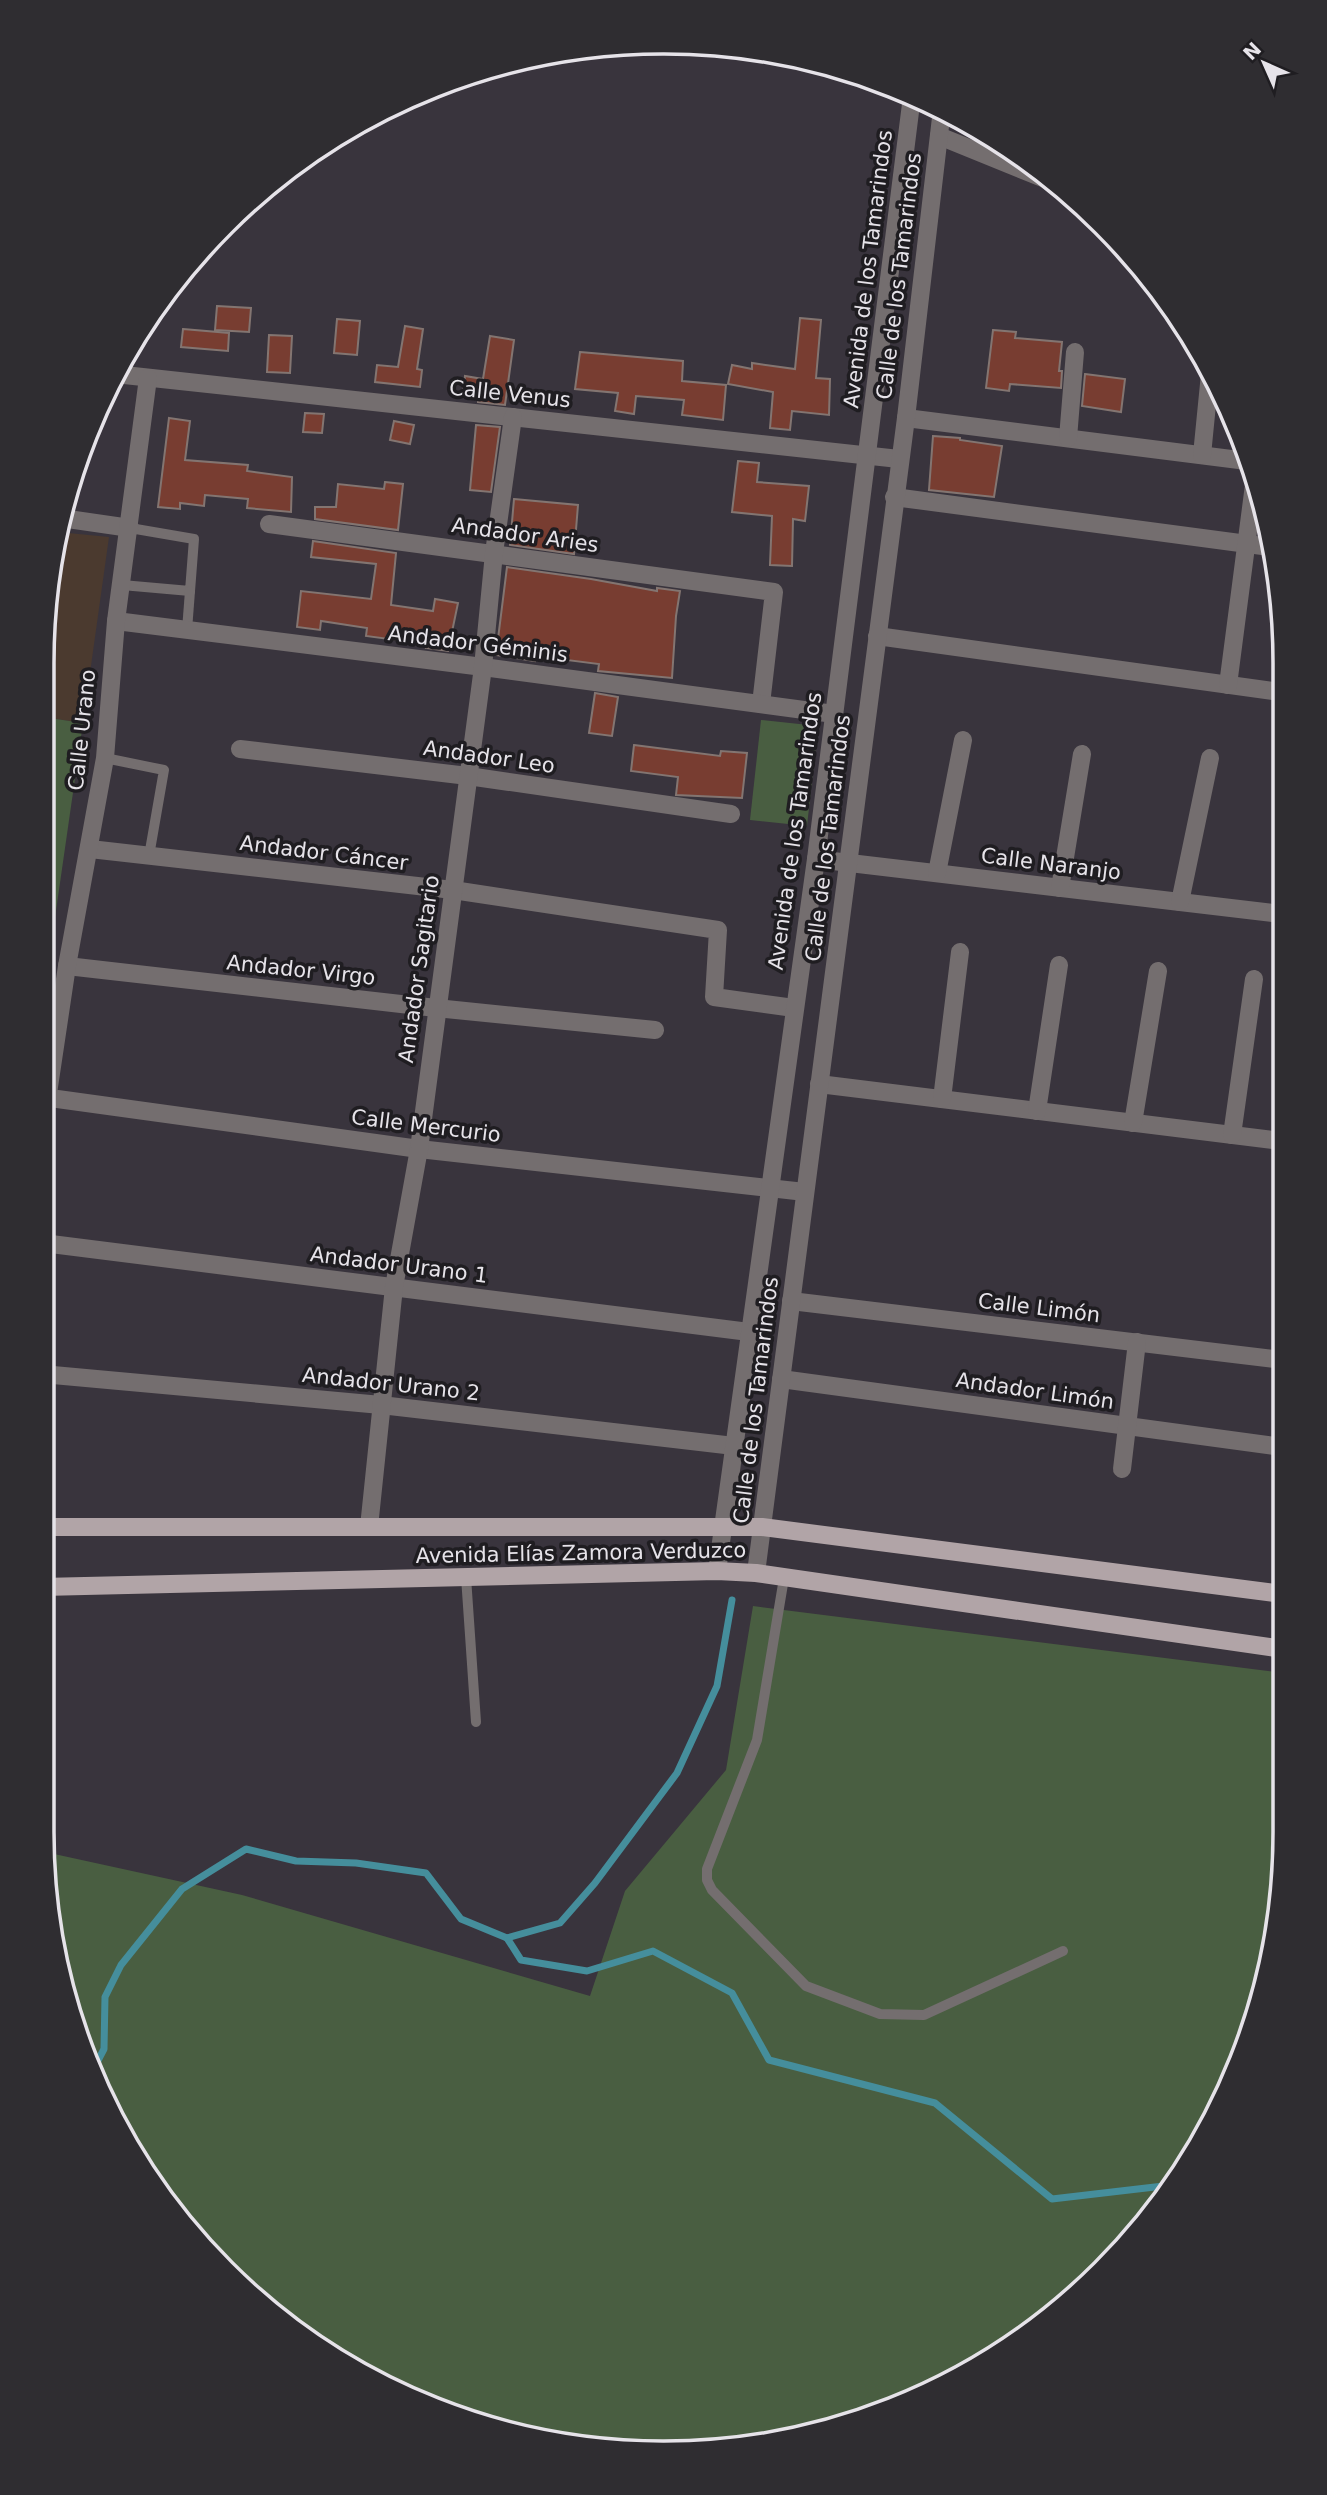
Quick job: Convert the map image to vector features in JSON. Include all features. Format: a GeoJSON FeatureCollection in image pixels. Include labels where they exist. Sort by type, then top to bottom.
{"type":"FeatureCollection","features":[{"type":"Feature","properties":{"kind":"main road","name":"Avenida Elías Zamora Verduzco"},"geometry":{"type":"LineString","coordinates":[[54,1527],[762,1527],[1273,1593]]}},
{"type":"Feature","properties":{"kind":"main road","name":"Avenida Elías Zamora Verduzco"},"geometry":{"type":"LineString","coordinates":[[54,1587],[717,1571],[756,1573],[1273,1648]]}},
{"type":"Feature","properties":{"kind":"street","name":"Avenida de los Tamarindos"},"geometry":{"type":"LineString","coordinates":[[717,1571],[768,1188],[816,859],[911,107]]}},
{"type":"Feature","properties":{"kind":"street","name":"Calle de los Tamarindos"},"geometry":{"type":"LineString","coordinates":[[756,1573],[906,418],[941,121]]}},
{"type":"Feature","properties":{"kind":"street"},"geometry":{"type":"LineString","coordinates":[[939,136],[1016,167]]}},
{"type":"Feature","properties":{"kind":"street"},"geometry":{"type":"LineString","coordinates":[[1068,438],[1075,352]]}},
{"type":"Feature","properties":{"kind":"street","name":"Calle Venus"},"geometry":{"type":"LineString","coordinates":[[127,375],[899,458]]}},
{"type":"Feature","properties":{"kind":"street","name":"Calle Urano"},"geometry":{"type":"LineString","coordinates":[[54,1040],[104,758],[116,621],[148,378]]}},
{"type":"Feature","properties":{"kind":"street"},"geometry":{"type":"LineString","coordinates":[[1202,455],[1208,391]]}},
{"type":"Feature","properties":{"kind":"street","name":"Andador Sagitario"},"geometry":{"type":"LineString","coordinates":[[369,1527],[394,1287],[419,1149],[513,417]]}},
{"type":"Feature","properties":{"kind":"street"},"geometry":{"type":"LineString","coordinates":[[906,418],[1237,460]]}},
{"type":"Feature","properties":{"kind":"street"},"geometry":{"type":"LineString","coordinates":[[894,497],[1261,546]]}},
{"type":"Feature","properties":{"kind":"street"},"geometry":{"type":"LineString","coordinates":[[1228,685],[1251,504]]}},
{"type":"Feature","properties":{"kind":"street"},"geometry":{"type":"LineString","coordinates":[[72,520],[130,528]]}},
{"type":"Feature","properties":{"kind":"street","name":"Andador Aries"},"geometry":{"type":"LineString","coordinates":[[269,524],[774,592],[761,705]]}},
{"type":"Feature","properties":{"kind":"street","name":"Andador Géminis"},"geometry":{"type":"LineString","coordinates":[[116,621],[834,714]]}},
{"type":"Feature","properties":{"kind":"street"},"geometry":{"type":"LineString","coordinates":[[877,636],[1273,691]]}},
{"type":"Feature","properties":{"kind":"street"},"geometry":{"type":"LineString","coordinates":[[937,873],[962,740]]}},
{"type":"Feature","properties":{"kind":"street","name":"Andador Leo"},"geometry":{"type":"LineString","coordinates":[[240,750],[468,776],[731,814]]}},
{"type":"Feature","properties":{"kind":"street"},"geometry":{"type":"LineString","coordinates":[[1060,888],[1082,754]]}},
{"type":"Feature","properties":{"kind":"street"},"geometry":{"type":"LineString","coordinates":[[1180,902],[1210,758]]}},
{"type":"Feature","properties":{"kind":"street","name":"Andador Cáncer"},"geometry":{"type":"LineString","coordinates":[[90,849],[453,890],[718,930],[715,997],[794,1008]]}},
{"type":"Feature","properties":{"kind":"street","name":"Calle Naranjo"},"geometry":{"type":"LineString","coordinates":[[816,859],[1273,913]]}},
{"type":"Feature","properties":{"kind":"street"},"geometry":{"type":"LineString","coordinates":[[942,1099],[960,952]]}},
{"type":"Feature","properties":{"kind":"street"},"geometry":{"type":"LineString","coordinates":[[1037,1111],[1059,965]]}},
{"type":"Feature","properties":{"kind":"street","name":"Andador Virgo"},"geometry":{"type":"LineString","coordinates":[[67,966],[655,1030]]}},
{"type":"Feature","properties":{"kind":"street"},"geometry":{"type":"LineString","coordinates":[[1133,1123],[1158,971]]}},
{"type":"Feature","properties":{"kind":"street"},"geometry":{"type":"LineString","coordinates":[[1231,1135],[1254,979]]}},
{"type":"Feature","properties":{"kind":"street"},"geometry":{"type":"LineString","coordinates":[[819,1084],[1273,1140]]}},
{"type":"Feature","properties":{"kind":"street","name":"Calle Mercurio"},"geometry":{"type":"LineString","coordinates":[[54,1098],[419,1149],[805,1192]]}},
{"type":"Feature","properties":{"kind":"street","name":"Andador Urano 1"},"geometry":{"type":"LineString","coordinates":[[54,1244],[749,1332]]}},
{"type":"Feature","properties":{"kind":"street","name":"Calle Limón"},"geometry":{"type":"LineString","coordinates":[[791,1301],[1273,1359]]}},
{"type":"Feature","properties":{"kind":"street"},"geometry":{"type":"LineString","coordinates":[[1122,1469],[1137,1342]]}},
{"type":"Feature","properties":{"kind":"street","name":"Andador Urano 2"},"geometry":{"type":"LineString","coordinates":[[54,1375],[381,1405],[734,1446]]}},
{"type":"Feature","properties":{"kind":"street","name":"Andador Limón"},"geometry":{"type":"LineString","coordinates":[[781,1379],[1273,1446]]}},
{"type":"Feature","properties":{"kind":"lane"},"geometry":{"type":"LineString","coordinates":[[130,528],[194,538],[187,631]]}},
{"type":"Feature","properties":{"kind":"lane"},"geometry":{"type":"LineString","coordinates":[[122,585],[190,591]]}},
{"type":"Feature","properties":{"kind":"lane"},"geometry":{"type":"LineString","coordinates":[[104,758],[164,770],[149,856]]}},
{"type":"Feature","properties":{"kind":"lane"},"geometry":{"type":"LineString","coordinates":[[466,1577],[476,1722]]}},
{"type":"Feature","properties":{"kind":"lane"},"geometry":{"type":"LineString","coordinates":[[784,1578],[757,1740],[708,1870],[712,1890],[806,1986],[880,2014],[924,2015],[1063,1951]]}},
{"type":"Feature","properties":{"kind":"shaded area"},"geometry":{"type":"Polygon","coordinates":[[[69,533],[109,537],[83,723],[54,719],[59,584],[69,533]]]}},
{"type":"Feature","properties":{"kind":"green space"},"geometry":{"type":"Polygon","coordinates":[[[54,719],[83,723],[54,925],[54,719]]]}},
{"type":"Feature","properties":{"kind":"green space"},"geometry":{"type":"Polygon","coordinates":[[[761,720],[818,726],[807,826],[750,820],[761,720]]]}},
{"type":"Feature","properties":{"kind":"green space"},"geometry":{"type":"Polygon","coordinates":[[[753,1606],[1273,1672],[1273,1832],[1268,1911],[1252,1989],[1240,2027],[1210,2101],[1170,2170],[1122,2233],[1065,2290],[1002,2338],[968,2359],[933,2378],[859,2408],[821,2420],[743,2436],[664,2441],[624,2439],[584,2436],[506,2420],[430,2394],[394,2378],[325,2338],[293,2315],[262,2290],[205,2233],[157,2170],[117,2101],[101,2065],[75,1989],[66,1950],[59,1911],[55,1854],[242,1895],[590,1996],[625,1891],[726,1770],[753,1606]]]}},
{"type":"Feature","properties":{"kind":"building"},"geometry":{"type":"Polygon","coordinates":[[[217,306],[251,308],[249,332],[215,330],[217,306]]]}},
{"type":"Feature","properties":{"kind":"building"},"geometry":{"type":"Polygon","coordinates":[[[800,318],[821,320],[816,378],[830,379],[829,415],[792,411],[790,430],[770,428],[773,392],[728,384],[732,365],[752,369],[752,363],[795,369],[800,318]]]}},
{"type":"Feature","properties":{"kind":"building"},"geometry":{"type":"Polygon","coordinates":[[[337,319],[360,321],[357,355],[334,353],[337,319]]]}},
{"type":"Feature","properties":{"kind":"building"},"geometry":{"type":"Polygon","coordinates":[[[405,326],[423,329],[417,369],[422,370],[420,387],[375,382],[377,365],[398,367],[405,326]]]}},
{"type":"Feature","properties":{"kind":"building"},"geometry":{"type":"Polygon","coordinates":[[[183,329],[229,333],[228,351],[181,347],[183,329]]]}},
{"type":"Feature","properties":{"kind":"building"},"geometry":{"type":"Polygon","coordinates":[[[993,330],[1016,332],[1015,338],[1062,342],[1059,371],[1062,371],[1061,388],[1010,384],[1009,391],[986,388],[993,330]]]}},
{"type":"Feature","properties":{"kind":"building"},"geometry":{"type":"Polygon","coordinates":[[[269,335],[292,336],[290,373],[267,372],[269,335]]]}},
{"type":"Feature","properties":{"kind":"building"},"geometry":{"type":"Polygon","coordinates":[[[490,336],[514,340],[505,405],[478,402],[478,397],[463,395],[465,376],[483,379],[490,336]]]}},
{"type":"Feature","properties":{"kind":"building"},"geometry":{"type":"Polygon","coordinates":[[[580,352],[683,361],[682,381],[726,385],[723,420],[682,415],[684,400],[636,396],[634,414],[615,411],[618,393],[575,389],[580,352]]]}},
{"type":"Feature","properties":{"kind":"building"},"geometry":{"type":"Polygon","coordinates":[[[1085,374],[1125,379],[1121,412],[1082,406],[1085,374]]]}},
{"type":"Feature","properties":{"kind":"building"},"geometry":{"type":"Polygon","coordinates":[[[305,413],[324,414],[322,433],[303,432],[305,413]]]}},
{"type":"Feature","properties":{"kind":"building"},"geometry":{"type":"Polygon","coordinates":[[[169,418],[190,421],[185,460],[248,465],[247,471],[292,477],[291,512],[247,508],[248,499],[205,495],[204,506],[180,503],[180,509],[158,507],[169,418]]]}},
{"type":"Feature","properties":{"kind":"building"},"geometry":{"type":"Polygon","coordinates":[[[394,421],[414,425],[410,444],[390,440],[394,421]]]}},
{"type":"Feature","properties":{"kind":"building"},"geometry":{"type":"Polygon","coordinates":[[[476,425],[500,427],[491,492],[470,490],[476,425]]]}},
{"type":"Feature","properties":{"kind":"building"},"geometry":{"type":"Polygon","coordinates":[[[933,436],[1002,446],[994,497],[929,490],[933,436]]]}},
{"type":"Feature","properties":{"kind":"building"},"geometry":{"type":"Polygon","coordinates":[[[738,461],[759,463],[757,482],[809,486],[805,521],[793,519],[792,566],[770,565],[772,516],[732,512],[738,461]]]}},
{"type":"Feature","properties":{"kind":"building"},"geometry":{"type":"Polygon","coordinates":[[[385,482],[403,484],[398,530],[315,519],[315,507],[336,507],[338,484],[384,489],[385,482]]]}},
{"type":"Feature","properties":{"kind":"building"},"geometry":{"type":"Polygon","coordinates":[[[514,499],[578,505],[574,554],[510,545],[514,499]]]}},
{"type":"Feature","properties":{"kind":"building"},"geometry":{"type":"Polygon","coordinates":[[[313,541],[396,553],[391,605],[433,611],[435,599],[458,603],[448,651],[426,648],[427,644],[366,636],[367,628],[321,621],[320,630],[297,627],[301,591],[371,599],[376,564],[311,557],[313,541]]]}},
{"type":"Feature","properties":{"kind":"building"},"geometry":{"type":"Polygon","coordinates":[[[507,567],[657,591],[657,588],[680,591],[672,678],[598,671],[599,664],[536,656],[535,661],[496,655],[507,567]]]}},
{"type":"Feature","properties":{"kind":"building"},"geometry":{"type":"Polygon","coordinates":[[[595,693],[618,697],[612,736],[589,733],[595,693]]]}},
{"type":"Feature","properties":{"kind":"building"},"geometry":{"type":"Polygon","coordinates":[[[634,745],[720,756],[721,751],[747,753],[742,798],[676,795],[678,777],[631,771],[634,745]]]}},
{"type":"Feature","properties":{"kind":"waterway"},"geometry":{"type":"LineString","coordinates":[[99,2059],[104,2049],[105,1997],[121,1965],[182,1889],[246,1849],[296,1861],[356,1863],[426,1873],[461,1919],[507,1938],[560,1923],[595,1883],[677,1773],[717,1686],[732,1600]]}},
{"type":"Feature","properties":{"kind":"waterway"},"geometry":{"type":"LineString","coordinates":[[507,1938],[521,1960],[587,1971],[653,1951],[732,1993],[769,2060],[935,2103],[1052,2199],[1158,2187]]}}]}
